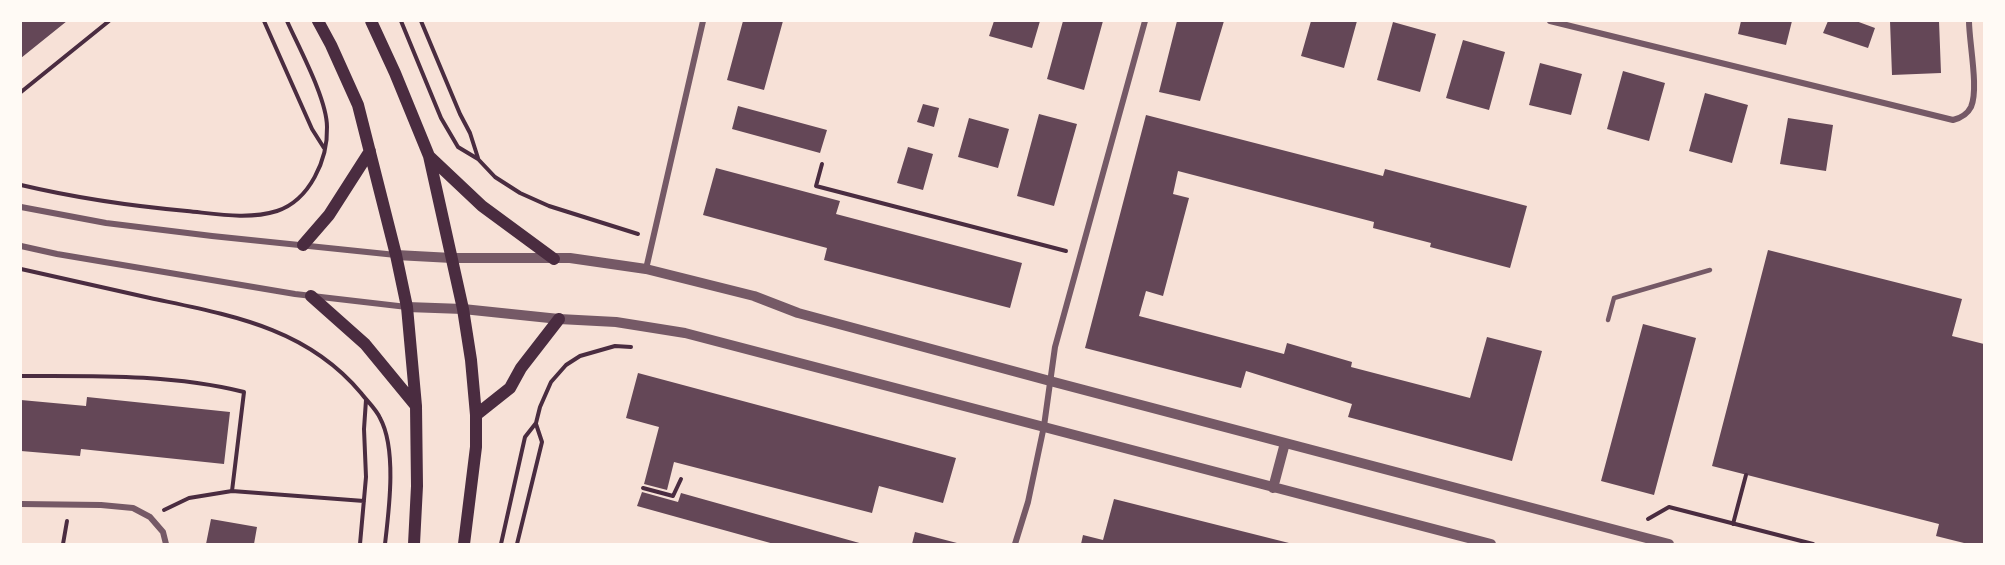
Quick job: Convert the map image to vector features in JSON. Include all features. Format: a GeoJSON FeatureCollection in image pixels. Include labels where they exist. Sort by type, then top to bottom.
{"type":"FeatureCollection","features":[{"type":"Feature","properties":{"kind":"main road"},"geometry":{"type":"LineString","coordinates":[[318,21],[358,105],[407,306],[416,406],[417,486],[414,544]]}},
{"type":"Feature","properties":{"kind":"main road"},"geometry":{"type":"LineString","coordinates":[[371,21],[429,156],[463,309],[476,415],[476,447],[464,544]]}},
{"type":"Feature","properties":{"kind":"main road"},"geometry":{"type":"LineString","coordinates":[[303,245],[329,215],[370,151]]}},
{"type":"Feature","properties":{"kind":"main road"},"geometry":{"type":"LineString","coordinates":[[429,156],[482,206],[554,259]]}},
{"type":"Feature","properties":{"kind":"main road"},"geometry":{"type":"LineString","coordinates":[[311,296],[365,344],[416,406]]}},
{"type":"Feature","properties":{"kind":"main road"},"geometry":{"type":"LineString","coordinates":[[476,415],[510,388],[521,369],[559,319]]}},
{"type":"Feature","properties":{"kind":"street"},"geometry":{"type":"LineString","coordinates":[[646,269],[703,21]]}},
{"type":"Feature","properties":{"kind":"street"},"geometry":{"type":"LineString","coordinates":[[1015,544],[1028,502],[1044,426],[1055,347],[1145,21]]}},
{"type":"Feature","properties":{"kind":"street"},"geometry":{"type":"LineString","coordinates":[[1550,21],[1953,120],[1963,117],[1971,106],[1974,90],[1969,21]]}},
{"type":"Feature","properties":{"kind":"street"},"geometry":{"type":"LineString","coordinates":[[21,207],[106,223],[396,255],[452,258],[570,258],[646,269],[754,296],[798,313],[1050,381],[1669,544]]}},
{"type":"Feature","properties":{"kind":"street"},"geometry":{"type":"LineString","coordinates":[[21,246],[68,256],[311,296],[559,319],[616,322],[685,333],[1491,544]]}},
{"type":"Feature","properties":{"kind":"street"},"geometry":{"type":"LineString","coordinates":[[1273,488],[1285,443]]}},
{"type":"Feature","properties":{"kind":"street"},"geometry":{"type":"LineString","coordinates":[[21,504],[133,507],[150,517],[163,532],[166,544]]}},
{"type":"Feature","properties":{"kind":"lane"},"geometry":{"type":"LineString","coordinates":[[1608,320],[1614,298],[1710,270]]}},
{"type":"Feature","properties":{"kind":"path"},"geometry":{"type":"LineString","coordinates":[[21,92],[110,21]]}},
{"type":"Feature","properties":{"kind":"path"},"geometry":{"type":"LineString","coordinates":[[264,21],[312,129],[324,148]]}},
{"type":"Feature","properties":{"kind":"path"},"geometry":{"type":"LineString","coordinates":[[21,185],[136,206],[236,216],[258,216],[279,210],[296,200],[309,186],[320,168],[327,126],[319,93],[287,21]]}},
{"type":"Feature","properties":{"kind":"path"},"geometry":{"type":"LineString","coordinates":[[401,21],[441,118],[458,147],[478,159],[495,177],[520,193],[571,214],[636,233],[651,243]]}},
{"type":"Feature","properties":{"kind":"path"},"geometry":{"type":"LineString","coordinates":[[422,21],[460,114],[471,133],[478,159]]}},
{"type":"Feature","properties":{"kind":"path"},"geometry":{"type":"LineString","coordinates":[[822,164],[816,186],[1081,254]]}},
{"type":"Feature","properties":{"kind":"path"},"geometry":{"type":"LineString","coordinates":[[21,269],[259,324],[280,333],[337,367],[381,418],[389,450],[390,495],[385,544]]}},
{"type":"Feature","properties":{"kind":"path"},"geometry":{"type":"LineString","coordinates":[[501,544],[525,437],[536,423],[551,381],[566,365],[580,356],[615,346],[635,347]]}},
{"type":"Feature","properties":{"kind":"path"},"geometry":{"type":"LineString","coordinates":[[21,376],[153,379],[222,386],[244,392],[232,491]]}},
{"type":"Feature","properties":{"kind":"path"},"geometry":{"type":"LineString","coordinates":[[360,544],[366,477],[364,429],[366,399]]}},
{"type":"Feature","properties":{"kind":"path"},"geometry":{"type":"LineString","coordinates":[[517,544],[542,442],[536,423]]}},
{"type":"Feature","properties":{"kind":"path"},"geometry":{"type":"LineString","coordinates":[[1733,524],[1746,475]]}},
{"type":"Feature","properties":{"kind":"path"},"geometry":{"type":"LineString","coordinates":[[643,488],[673,496],[681,479]]}},
{"type":"Feature","properties":{"kind":"path"},"geometry":{"type":"LineString","coordinates":[[150,517],[189,498],[232,491],[364,501]]}},
{"type":"Feature","properties":{"kind":"path"},"geometry":{"type":"LineString","coordinates":[[1669,507],[1813,544]]}},
{"type":"Feature","properties":{"kind":"path"},"geometry":{"type":"LineString","coordinates":[[63,544],[67,521]]}},
{"type":"Feature","properties":{"kind":"building"},"geometry":{"type":"Polygon","coordinates":[[[21,21],[67,21],[21,58],[21,21]]]}},
{"type":"Feature","properties":{"kind":"building"},"geometry":{"type":"Polygon","coordinates":[[[743,21],[783,21],[764,90],[727,80],[743,21]]]}},
{"type":"Feature","properties":{"kind":"building"},"geometry":{"type":"Polygon","coordinates":[[[994,21],[1040,21],[1032,48],[989,36],[994,21]]]}},
{"type":"Feature","properties":{"kind":"building"},"geometry":{"type":"Polygon","coordinates":[[[1063,21],[1103,21],[1084,90],[1047,79],[1063,21]]]}},
{"type":"Feature","properties":{"kind":"building"},"geometry":{"type":"Polygon","coordinates":[[[1177,21],[1224,21],[1200,101],[1159,92],[1177,21]]]}},
{"type":"Feature","properties":{"kind":"building"},"geometry":{"type":"Polygon","coordinates":[[[1311,21],[1357,21],[1344,68],[1301,56],[1311,21]]]}},
{"type":"Feature","properties":{"kind":"building"},"geometry":{"type":"Polygon","coordinates":[[[1741,21],[1792,21],[1786,45],[1738,34],[1741,21]]]}},
{"type":"Feature","properties":{"kind":"building"},"geometry":{"type":"Polygon","coordinates":[[[1828,21],[1856,21],[1875,28],[1868,48],[1823,33],[1828,21]]]}},
{"type":"Feature","properties":{"kind":"building"},"geometry":{"type":"Polygon","coordinates":[[[1890,21],[1939,21],[1941,73],[1892,75],[1890,21]]]}},
{"type":"Feature","properties":{"kind":"building"},"geometry":{"type":"Polygon","coordinates":[[[1393,22],[1436,34],[1420,92],[1377,80],[1393,22]]]}},
{"type":"Feature","properties":{"kind":"building"},"geometry":{"type":"Polygon","coordinates":[[[1463,40],[1505,52],[1489,110],[1446,98],[1463,40]]]}},
{"type":"Feature","properties":{"kind":"building"},"geometry":{"type":"Polygon","coordinates":[[[1540,63],[1582,74],[1571,115],[1529,105],[1540,63]]]}},
{"type":"Feature","properties":{"kind":"building"},"geometry":{"type":"Polygon","coordinates":[[[1623,71],[1665,83],[1649,141],[1607,129],[1623,71]]]}},
{"type":"Feature","properties":{"kind":"building"},"geometry":{"type":"Polygon","coordinates":[[[1705,93],[1748,105],[1732,163],[1689,151],[1705,93]]]}},
{"type":"Feature","properties":{"kind":"building"},"geometry":{"type":"Polygon","coordinates":[[[923,104],[939,108],[934,127],[917,122],[923,104]]]}},
{"type":"Feature","properties":{"kind":"building"},"geometry":{"type":"Polygon","coordinates":[[[738,106],[827,130],[820,153],[732,129],[738,106]]]}},
{"type":"Feature","properties":{"kind":"building"},"geometry":{"type":"Polygon","coordinates":[[[1039,114],[1077,124],[1054,206],[1017,196],[1039,114]]]}},
{"type":"Feature","properties":{"kind":"building"},"geometry":{"type":"Polygon","coordinates":[[[1146,115],[1383,176],[1385,169],[1527,206],[1510,268],[1430,247],[1431,243],[1373,228],[1374,222],[1178,171],[1173,194],[1189,198],[1163,296],[1146,291],[1139,316],[1284,354],[1287,343],[1352,362],[1351,367],[1470,398],[1487,337],[1542,351],[1512,461],[1348,417],[1352,404],[1246,371],[1241,388],[1085,348],[1146,115]]]}},
{"type":"Feature","properties":{"kind":"building"},"geometry":{"type":"Polygon","coordinates":[[[969,118],[1009,129],[998,168],[958,157],[969,118]]]}},
{"type":"Feature","properties":{"kind":"building"},"geometry":{"type":"Polygon","coordinates":[[[1788,118],[1833,125],[1826,171],[1780,164],[1788,118]]]}},
{"type":"Feature","properties":{"kind":"building"},"geometry":{"type":"Polygon","coordinates":[[[908,147],[933,154],[923,190],[897,183],[908,147]]]}},
{"type":"Feature","properties":{"kind":"building"},"geometry":{"type":"Polygon","coordinates":[[[716,168],[840,201],[836,214],[1022,263],[1010,308],[824,260],[827,248],[703,215],[716,168]]]}},
{"type":"Feature","properties":{"kind":"building"},"geometry":{"type":"Polygon","coordinates":[[[1768,250],[1962,299],[1952,336],[1984,344],[1984,544],[1968,544],[1936,536],[1939,524],[1712,466],[1768,250]]]}},
{"type":"Feature","properties":{"kind":"building"},"geometry":{"type":"Polygon","coordinates":[[[1643,324],[1696,338],[1654,495],[1601,481],[1643,324]]]}},
{"type":"Feature","properties":{"kind":"building"},"geometry":{"type":"Polygon","coordinates":[[[638,373],[956,458],[943,503],[879,486],[872,513],[674,462],[667,490],[644,484],[659,427],[626,418],[638,373]]]}},
{"type":"Feature","properties":{"kind":"building"},"geometry":{"type":"Polygon","coordinates":[[[87,397],[230,412],[224,464],[81,449],[80,456],[21,451],[21,400],[86,406],[87,397]]]}},
{"type":"Feature","properties":{"kind":"building"},"geometry":{"type":"Polygon","coordinates":[[[642,492],[678,502],[681,493],[863,544],[774,544],[637,506],[642,492]]]}},
{"type":"Feature","properties":{"kind":"building"},"geometry":{"type":"Polygon","coordinates":[[[1114,499],[1289,544],[1081,544],[1083,535],[1103,540],[1114,499]]]}},
{"type":"Feature","properties":{"kind":"building"},"geometry":{"type":"Polygon","coordinates":[[[211,519],[257,527],[254,544],[206,544],[211,519]]]}},
{"type":"Feature","properties":{"kind":"building"},"geometry":{"type":"Polygon","coordinates":[[[915,532],[957,543],[912,544],[915,532]]]}}]}
